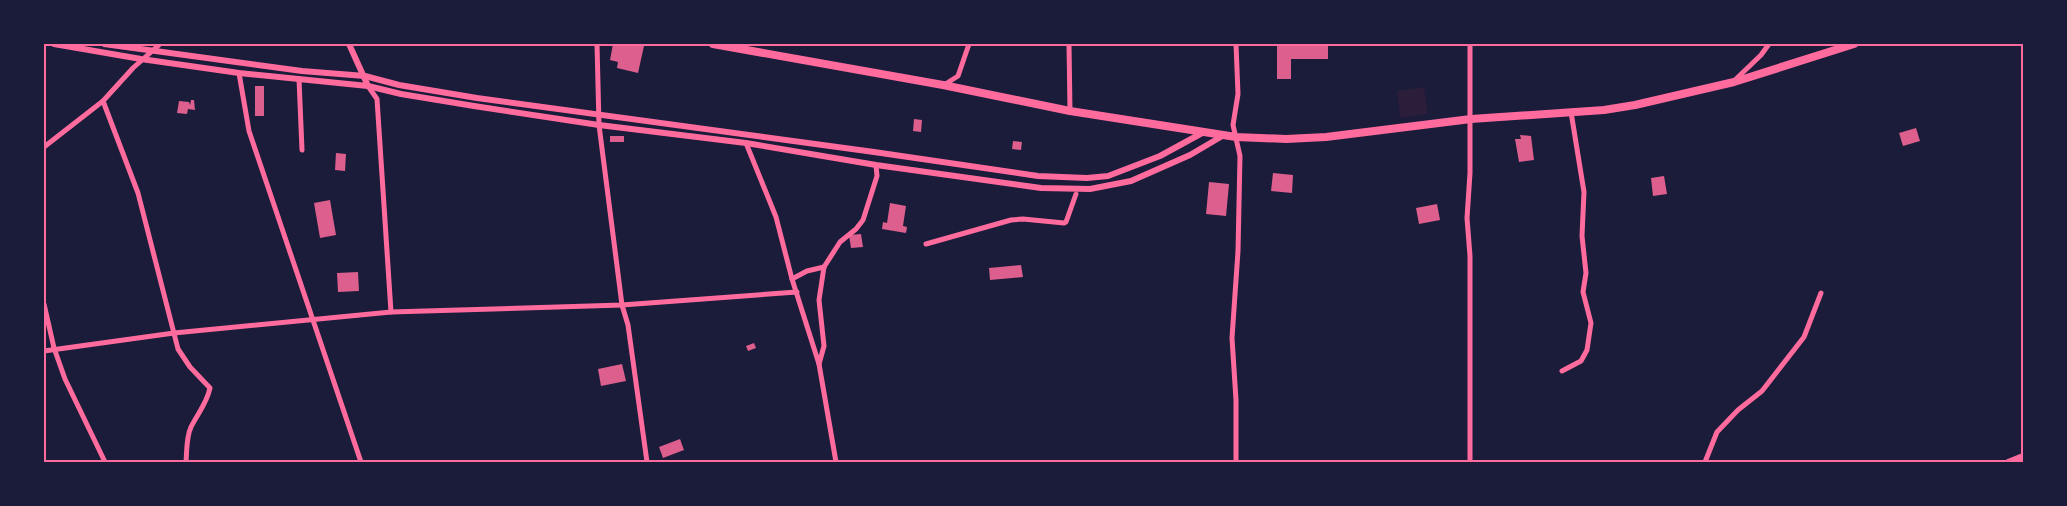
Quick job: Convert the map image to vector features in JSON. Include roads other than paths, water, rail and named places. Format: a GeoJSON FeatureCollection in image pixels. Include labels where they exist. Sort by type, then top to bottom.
{"type":"FeatureCollection","features":[{"type":"Feature","properties":{"kind":"highway"},"geometry":{"type":"LineString","coordinates":[[713,44],[944,85],[1070,111],[1236,137],[1286,139],[1326,137],[1471,119],[1571,112],[1635,105],[1734,82],[1854,44]]}},
{"type":"Feature","properties":{"kind":"street"},"geometry":{"type":"LineString","coordinates":[[54,44],[239,73],[368,86],[401,94],[599,125],[746,143],[876,166],[1041,188],[1090,189],[1140,178],[1190,155],[1224,135]]}},
{"type":"Feature","properties":{"kind":"street"},"geometry":{"type":"LineString","coordinates":[[104,44],[302,71],[365,76],[399,85],[477,98],[1024,174],[1065,177],[1108,176],[1129,170],[1181,146],[1204,132]]}},
{"type":"Feature","properties":{"kind":"street"},"geometry":{"type":"LineString","coordinates":[[44,147],[103,101],[141,59],[160,44]]}},
{"type":"Feature","properties":{"kind":"street"},"geometry":{"type":"LineString","coordinates":[[349,44],[368,86],[377,99],[391,312]]}},
{"type":"Feature","properties":{"kind":"street"},"geometry":{"type":"LineString","coordinates":[[597,44],[599,125],[622,305],[628,324],[647,462]]}},
{"type":"Feature","properties":{"kind":"street"},"geometry":{"type":"LineString","coordinates":[[944,85],[958,76],[969,44]]}},
{"type":"Feature","properties":{"kind":"street"},"geometry":{"type":"LineString","coordinates":[[1069,44],[1070,111]]}},
{"type":"Feature","properties":{"kind":"street"},"geometry":{"type":"LineString","coordinates":[[1236,44],[1238,94],[1233,125],[1240,156],[1238,251],[1232,338],[1236,400],[1236,462]]}},
{"type":"Feature","properties":{"kind":"street"},"geometry":{"type":"LineString","coordinates":[[1470,44],[1470,172],[1466,218],[1470,256],[1470,462]]}},
{"type":"Feature","properties":{"kind":"street"},"geometry":{"type":"LineString","coordinates":[[1734,82],[1761,55],[1769,44]]}},
{"type":"Feature","properties":{"kind":"street"},"geometry":{"type":"LineString","coordinates":[[239,73],[249,131],[361,462]]}},
{"type":"Feature","properties":{"kind":"street"},"geometry":{"type":"LineString","coordinates":[[299,79],[302,150]]}},
{"type":"Feature","properties":{"kind":"street"},"geometry":{"type":"LineString","coordinates":[[103,101],[138,193],[178,349],[190,367],[210,388],[208,400],[192,426],[188,438],[186,462]]}},
{"type":"Feature","properties":{"kind":"street"},"geometry":{"type":"LineString","coordinates":[[1562,371],[1581,362],[1588,350],[1591,323],[1583,292],[1586,274],[1582,236],[1584,192],[1571,112]]}},
{"type":"Feature","properties":{"kind":"street"},"geometry":{"type":"LineString","coordinates":[[746,143],[776,217],[792,279],[819,364],[836,462]]}},
{"type":"Feature","properties":{"kind":"street"},"geometry":{"type":"LineString","coordinates":[[819,364],[824,346],[819,300],[824,267],[840,242],[856,229],[863,220],[876,176],[876,166]]}},
{"type":"Feature","properties":{"kind":"street"},"geometry":{"type":"LineString","coordinates":[[926,244],[1012,220],[1023,219],[1064,223],[1076,194]]}},
{"type":"Feature","properties":{"kind":"street"},"geometry":{"type":"LineString","coordinates":[[792,279],[807,271],[824,267]]}},
{"type":"Feature","properties":{"kind":"street"},"geometry":{"type":"LineString","coordinates":[[44,351],[54,348],[174,333],[391,312],[622,305],[797,292]]}},
{"type":"Feature","properties":{"kind":"street"},"geometry":{"type":"LineString","coordinates":[[1705,462],[1717,432],[1738,410],[1762,391],[1804,336],[1821,293]]}},
{"type":"Feature","properties":{"kind":"street"},"geometry":{"type":"LineString","coordinates":[[44,304],[54,348],[64,379],[105,462]]}},
{"type":"Feature","properties":{"kind":"street"},"geometry":{"type":"LineString","coordinates":[[2008,462],[2023,456]]}}]}
